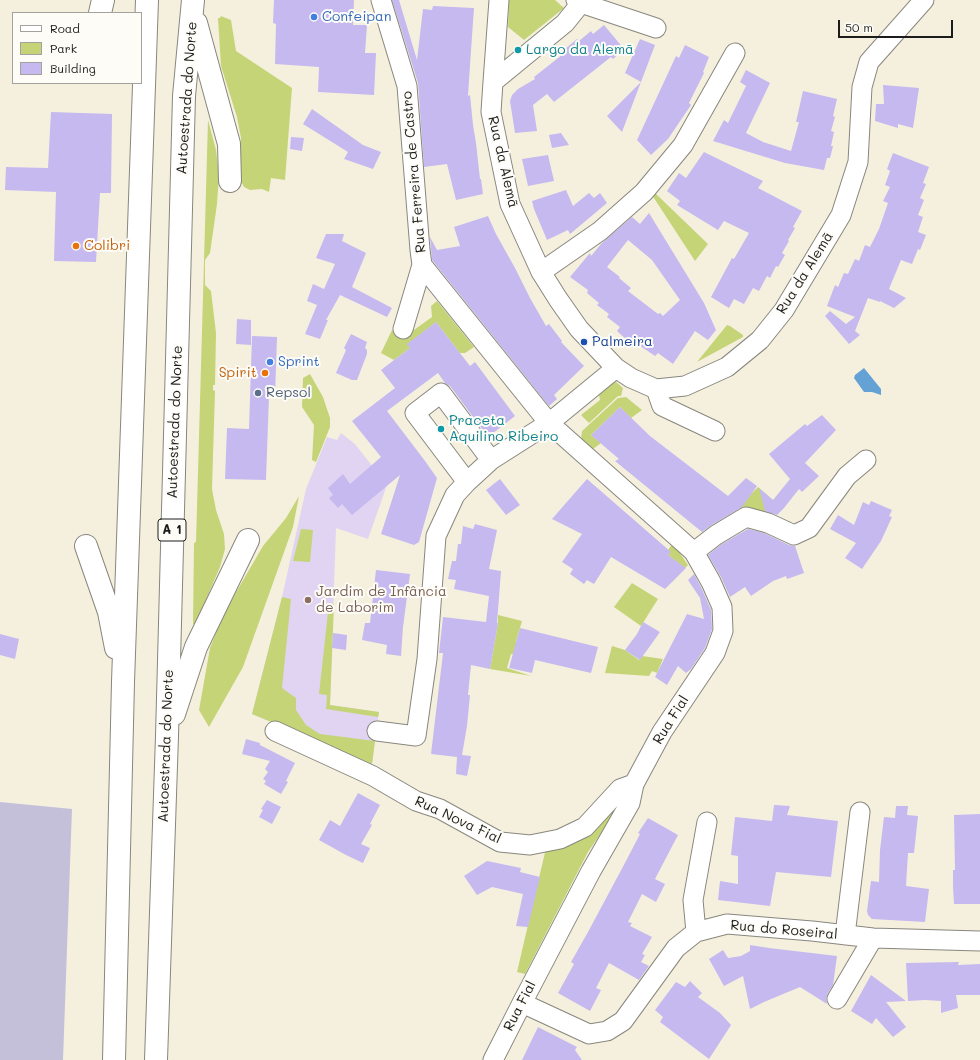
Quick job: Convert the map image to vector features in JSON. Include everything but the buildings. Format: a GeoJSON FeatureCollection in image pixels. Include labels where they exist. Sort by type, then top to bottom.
{"type":"FeatureCollection","features":[{"type":"Feature","properties":{"kind":"highway"},"geometry":{"type":"LineString","coordinates":[[100,12],[103,0]]}},
{"type":"Feature","properties":{"kind":"highway"},"geometry":{"type":"LineString","coordinates":[[114,1060],[123,682],[147,0]]}},
{"type":"Feature","properties":{"kind":"highway"},"geometry":{"type":"LineString","coordinates":[[192,5],[229,144],[230,181]]}},
{"type":"Feature","properties":{"kind":"highway","name":"Autoestrada do Norte"},"geometry":{"type":"LineString","coordinates":[[156,1060],[167,736],[184,96],[192,5]]}},
{"type":"Feature","properties":{"kind":"highway"},"geometry":{"type":"LineString","coordinates":[[167,736],[196,647],[248,540]]}},
{"type":"Feature","properties":{"kind":"highway"},"geometry":{"type":"LineString","coordinates":[[86,546],[109,612],[123,682]]}},
{"type":"Feature","properties":{"kind":"street","name":"Rua Ferreira de Castro"},"geometry":{"type":"LineString","coordinates":[[381,0],[407,86],[422,264],[549,423]]}},
{"type":"Feature","properties":{"kind":"street","name":"Rua da Alemã"},"geometry":{"type":"LineString","coordinates":[[499,0],[491,112],[510,204],[540,272],[579,329],[616,368],[631,378],[656,389],[685,386],[727,367],[760,340],[784,310],[841,216],[858,162],[862,87],[869,62],[924,0]]}},
{"type":"Feature","properties":{"kind":"street"},"geometry":{"type":"LineString","coordinates":[[492,82],[565,23],[579,2],[656,28]]}},
{"type":"Feature","properties":{"kind":"street"},"geometry":{"type":"LineString","coordinates":[[540,272],[600,231],[644,192],[683,145],[735,53]]}},
{"type":"Feature","properties":{"kind":"street"},"geometry":{"type":"LineString","coordinates":[[403,329],[422,264]]}},
{"type":"Feature","properties":{"kind":"street"},"geometry":{"type":"LineString","coordinates":[[376,730],[416,736],[427,659],[436,536],[455,495],[491,460],[549,423],[616,368]]}},
{"type":"Feature","properties":{"kind":"street"},"geometry":{"type":"LineString","coordinates":[[656,389],[662,406],[715,431]]}},
{"type":"Feature","properties":{"kind":"street"},"geometry":{"type":"LineString","coordinates":[[467,482],[415,413],[441,393],[491,460]]}},
{"type":"Feature","properties":{"kind":"street","name":"Rua Fial"},"geometry":{"type":"LineString","coordinates":[[493,1060],[591,871],[630,803],[634,784],[662,732],[715,653],[723,631],[722,608],[711,582],[694,552],[549,423]]}},
{"type":"Feature","properties":{"kind":"street"},"geometry":{"type":"LineString","coordinates":[[694,552],[716,535],[746,517],[768,523],[794,535],[809,528],[847,476],[866,460]]}},
{"type":"Feature","properties":{"kind":"street","name":"Rua Nova Fial"},"geometry":{"type":"LineString","coordinates":[[275,731],[373,776],[416,801],[440,809],[500,842],[530,845],[560,839],[585,827],[620,788],[634,784]]}},
{"type":"Feature","properties":{"kind":"street"},"geometry":{"type":"LineString","coordinates":[[845,935],[860,812]]}},
{"type":"Feature","properties":{"kind":"street"},"geometry":{"type":"LineString","coordinates":[[696,932],[693,900],[707,822]]}},
{"type":"Feature","properties":{"kind":"street","name":"Rua do Roseiral"},"geometry":{"type":"LineString","coordinates":[[522,1003],[589,1034],[607,1031],[623,1021],[676,948],[696,932],[727,924],[873,938],[980,941]]}},
{"type":"Feature","properties":{"kind":"street"},"geometry":{"type":"LineString","coordinates":[[837,999],[873,938]]}},
{"type":"Feature","properties":{"kind":"shaded area","name":"Jardim de Infância de Laborim"},"geometry":{"type":"Polygon","coordinates":[[[341,433],[355,444],[387,485],[368,539],[336,528],[330,705],[379,712],[372,764],[252,714],[282,597],[306,489],[327,437],[337,440],[341,433]]]}},
{"type":"Feature","properties":{"kind":"shaded area"},"geometry":{"type":"Polygon","coordinates":[[[0,802],[72,809],[63,1060],[0,1060],[0,802]]]}},
{"type":"Feature","properties":{"kind":"green space"},"geometry":{"type":"Polygon","coordinates":[[[509,0],[555,0],[564,8],[524,40],[508,27],[509,0]]]}},
{"type":"Feature","properties":{"kind":"green space"},"geometry":{"type":"Polygon","coordinates":[[[221,16],[231,20],[236,51],[292,88],[285,180],[271,178],[269,192],[262,189],[250,190],[244,187],[241,181],[241,138],[237,117],[221,66],[218,18],[221,16]]]}},
{"type":"Feature","properties":{"kind":"green space"},"geometry":{"type":"Polygon","coordinates":[[[208,120],[216,150],[219,175],[217,204],[210,253],[205,260],[205,285],[211,291],[216,333],[215,385],[213,385],[213,390],[215,391],[212,489],[216,510],[224,534],[225,549],[220,567],[195,625],[193,624],[194,543],[196,542],[208,120]]]}},
{"type":"Feature","properties":{"kind":"green space"},"geometry":{"type":"Polygon","coordinates":[[[654,192],[708,244],[695,261],[652,195],[654,192]]]}},
{"type":"Feature","properties":{"kind":"green space"},"geometry":{"type":"Polygon","coordinates":[[[437,301],[474,347],[465,353],[460,353],[436,322],[408,344],[410,348],[394,360],[381,353],[392,330],[407,335],[432,317],[431,306],[437,301]]]}},
{"type":"Feature","properties":{"kind":"green space"},"geometry":{"type":"Polygon","coordinates":[[[727,325],[743,335],[743,337],[697,362],[727,325]]]}},
{"type":"Feature","properties":{"kind":"green space"},"geometry":{"type":"Polygon","coordinates":[[[310,374],[323,397],[330,418],[330,427],[316,462],[312,460],[314,425],[302,407],[303,378],[310,374]]]}},
{"type":"Feature","properties":{"kind":"green space"},"geometry":{"type":"Polygon","coordinates":[[[616,382],[623,388],[621,396],[618,396],[589,423],[581,415],[600,400],[599,395],[616,382]]]}},
{"type":"Feature","properties":{"kind":"green space"},"geometry":{"type":"Polygon","coordinates":[[[626,397],[642,410],[631,418],[620,407],[591,435],[601,443],[593,449],[581,439],[582,431],[618,398],[626,397]]]}},
{"type":"Feature","properties":{"kind":"green space"},"geometry":{"type":"Polygon","coordinates":[[[758,487],[773,500],[765,510],[766,513],[735,515],[741,508],[739,506],[758,487]]]}},
{"type":"Feature","properties":{"kind":"green space"},"geometry":{"type":"Polygon","coordinates":[[[299,496],[293,527],[243,667],[209,727],[199,710],[210,648],[221,620],[263,546],[286,518],[299,496]]]}},
{"type":"Feature","properties":{"kind":"green space"},"geometry":{"type":"Polygon","coordinates":[[[301,529],[313,530],[310,562],[293,561],[301,529]]]}},
{"type":"Feature","properties":{"kind":"green space"},"geometry":{"type":"Polygon","coordinates":[[[673,543],[688,565],[672,582],[652,571],[677,562],[668,555],[670,552],[668,550],[673,543]]]}},
{"type":"Feature","properties":{"kind":"green space"},"geometry":{"type":"Polygon","coordinates":[[[632,583],[658,599],[641,626],[614,607],[632,583]]]}},
{"type":"Feature","properties":{"kind":"green space"},"geometry":{"type":"Polygon","coordinates":[[[282,597],[291,599],[282,688],[296,698],[296,710],[306,725],[320,734],[375,741],[372,764],[252,714],[282,597]]]}},
{"type":"Feature","properties":{"kind":"green space"},"geometry":{"type":"Polygon","coordinates":[[[329,603],[334,604],[330,705],[379,712],[378,717],[326,709],[327,695],[319,694],[329,603]]]}},
{"type":"Feature","properties":{"kind":"green space"},"geometry":{"type":"Polygon","coordinates":[[[498,615],[522,621],[516,642],[523,656],[511,654],[507,668],[531,676],[490,669],[498,615]]]}},
{"type":"Feature","properties":{"kind":"green space"},"geometry":{"type":"Polygon","coordinates":[[[612,646],[625,650],[639,660],[642,656],[663,659],[657,673],[652,671],[649,676],[605,673],[612,646]]]}},
{"type":"Feature","properties":{"kind":"green space"},"geometry":{"type":"Polygon","coordinates":[[[622,797],[623,801],[588,852],[525,974],[517,972],[546,848],[622,797]]]}},
{"type":"Feature","properties":{"kind":"water"},"geometry":{"type":"Polygon","coordinates":[[[864,368],[881,389],[881,395],[872,392],[864,392],[854,378],[855,375],[864,368]]]}},
{"type":"Feature","properties":{"kind":"place","name":"Confeipan"},"geometry":{"type":"Point","coordinates":[314,17]}},
{"type":"Feature","properties":{"kind":"place","name":"Largo da Alemã"},"geometry":{"type":"Point","coordinates":[518,50]}},
{"type":"Feature","properties":{"kind":"place","name":"Colibri"},"geometry":{"type":"Point","coordinates":[76,246]}},
{"type":"Feature","properties":{"kind":"place","name":"Palmeira"},"geometry":{"type":"Point","coordinates":[584,342]}},
{"type":"Feature","properties":{"kind":"place","name":"Sprint"},"geometry":{"type":"Point","coordinates":[270,362]}},
{"type":"Feature","properties":{"kind":"place","name":"Spirit"},"geometry":{"type":"Point","coordinates":[265,373]}},
{"type":"Feature","properties":{"kind":"place","name":"Repsol"},"geometry":{"type":"Point","coordinates":[258,393]}},
{"type":"Feature","properties":{"kind":"place","name":"Praceta Aquilino Ribeiro"},"geometry":{"type":"Point","coordinates":[441,429]}},
{"type":"Feature","properties":{"kind":"place","name":"Jardim de Infância de Laborim"},"geometry":{"type":"Point","coordinates":[308,600]}}]}
